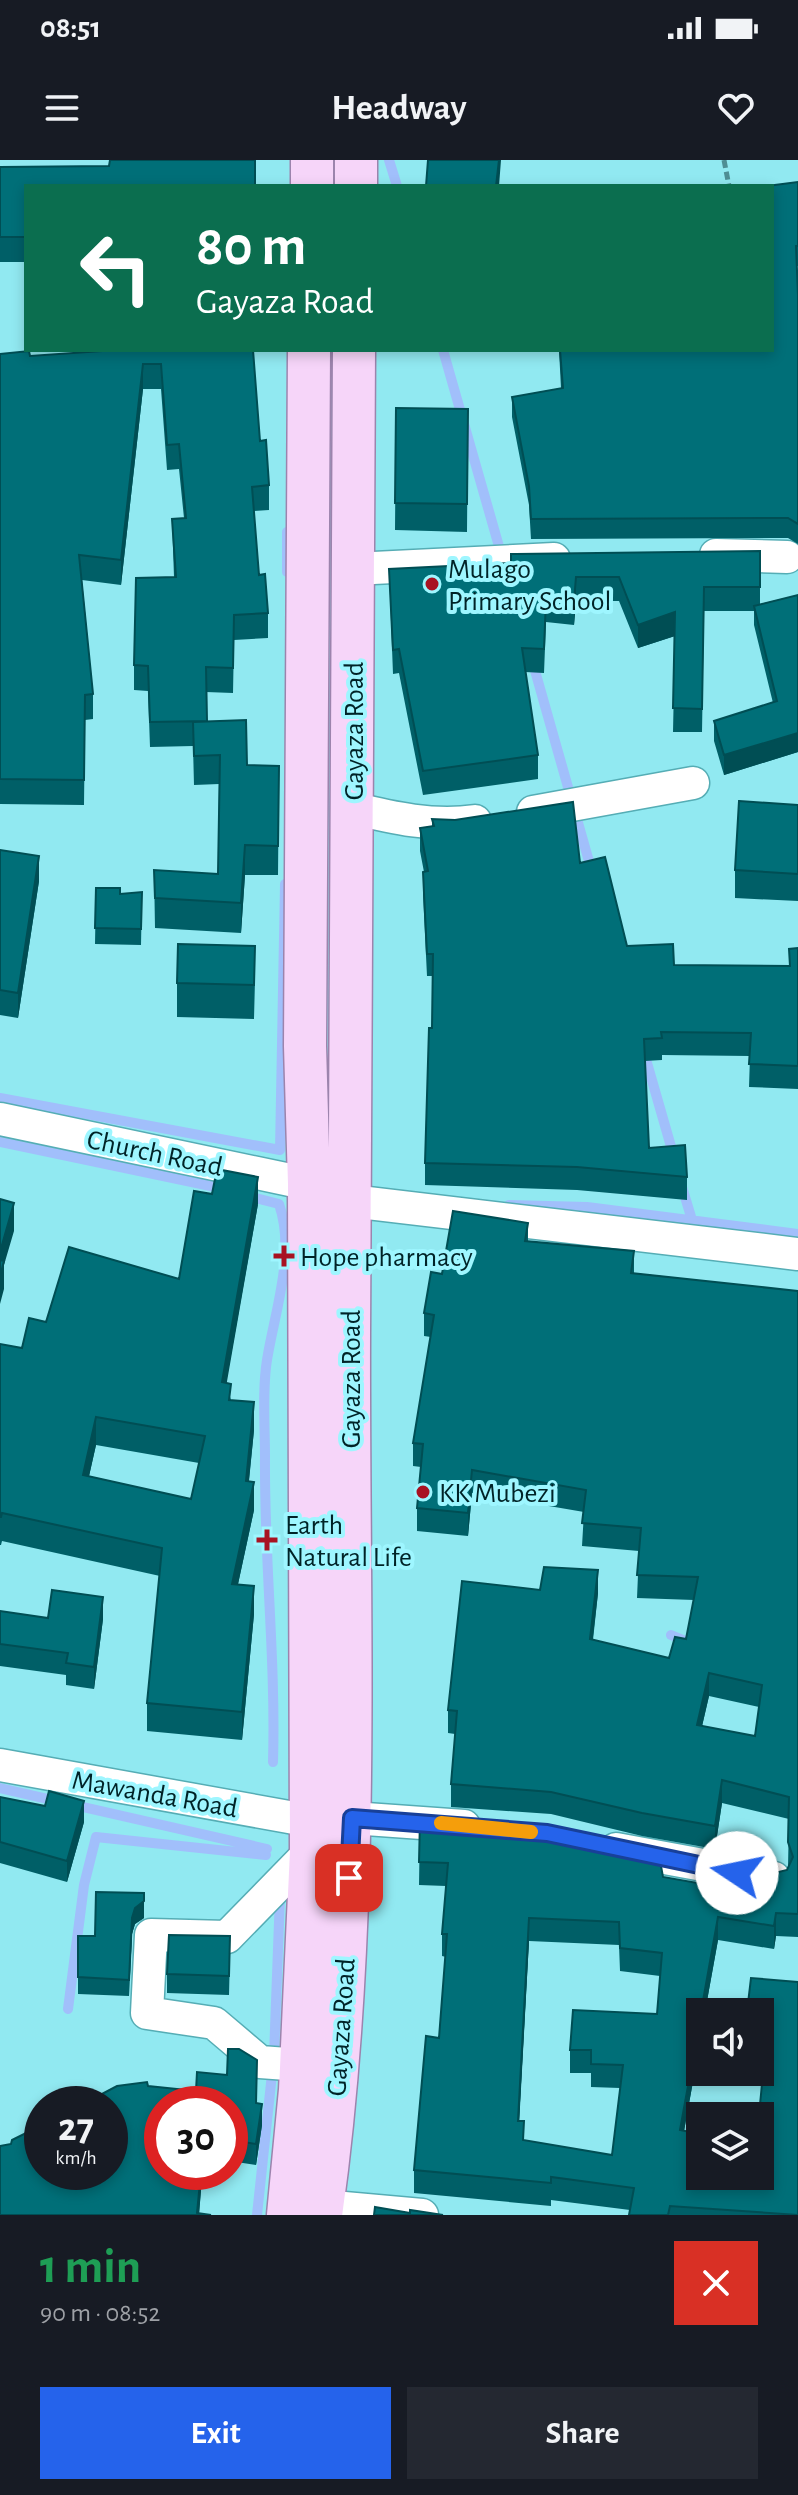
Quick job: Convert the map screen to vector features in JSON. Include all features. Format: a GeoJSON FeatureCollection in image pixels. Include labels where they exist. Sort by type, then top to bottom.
{"type":"FeatureCollection","features":[{"type":"Feature","properties":{"kind":"main road"},"geometry":{"type":"LineString","coordinates":[[312,160],[312,184]]}},
{"type":"Feature","properties":{"kind":"main road"},"geometry":{"type":"LineString","coordinates":[[356,160],[356,184]]}},
{"type":"Feature","properties":{"kind":"main road","name":"Gayaza Road"},"geometry":{"type":"LineString","coordinates":[[309,352],[305,1046],[309,1184],[311,1836],[301,2065],[310,2212]]}},
{"type":"Feature","properties":{"kind":"main road","name":"Gayaza Road"},"geometry":{"type":"LineString","coordinates":[[310,2212],[345,1997],[352,1818],[354,352]]}},
{"type":"Feature","properties":{"kind":"street"},"geometry":{"type":"LineString","coordinates":[[688,555],[787,557]]}},
{"type":"Feature","properties":{"kind":"street"},"geometry":{"type":"LineString","coordinates":[[353,569],[579,558]]}},
{"type":"Feature","properties":{"kind":"street"},"geometry":{"type":"LineString","coordinates":[[352,808],[398,819],[452,824],[693,783]]}},
{"type":"Feature","properties":{"kind":"street","name":"Church Road"},"geometry":{"type":"LineString","coordinates":[[0,1119],[309,1184]]}},
{"type":"Feature","properties":{"kind":"street"},"geometry":{"type":"LineString","coordinates":[[351,1201],[798,1254]]}},
{"type":"Feature","properties":{"kind":"street","name":"Mawanda Road"},"geometry":{"type":"LineString","coordinates":[[0,1765],[311,1836]]}},
{"type":"Feature","properties":{"kind":"street"},"geometry":{"type":"LineString","coordinates":[[352,1818],[495,1829]]}},
{"type":"Feature","properties":{"kind":"street"},"geometry":{"type":"LineString","coordinates":[[301,2065],[260,2062],[214,2023],[147,2013],[151,1935],[227,1937],[311,1836]]}},
{"type":"Feature","properties":{"kind":"street"},"geometry":{"type":"LineString","coordinates":[[593,1844],[774,1878]]}},
{"type":"Feature","properties":{"kind":"street"},"geometry":{"type":"LineString","coordinates":[[310,2212],[422,2215]]}},
{"type":"Feature","properties":{"kind":"path"},"geometry":{"type":"LineString","coordinates":[[724,160],[729,184]]}},
{"type":"Feature","properties":{"kind":"building"},"geometry":{"type":"Polygon","coordinates":[[[110,160],[255,160],[255,184],[24,184],[24,237],[0,237],[0,167],[109,166],[110,160]]]}},
{"type":"Feature","properties":{"kind":"building"},"geometry":{"type":"Polygon","coordinates":[[[428,160],[499,160],[496,184],[426,184],[428,160]]]}},
{"type":"Feature","properties":{"kind":"building"},"geometry":{"type":"Polygon","coordinates":[[[798,182],[798,524],[788,518],[531,519],[529,486],[512,397],[563,388],[560,352],[774,352],[774,185],[798,182]]]}},
{"type":"Feature","properties":{"kind":"building"},"geometry":{"type":"Polygon","coordinates":[[[24,352],[29,352],[30,356],[88,352],[253,352],[260,441],[266,440],[269,485],[252,487],[259,575],[265,574],[268,613],[234,615],[233,668],[206,667],[207,721],[150,722],[148,666],[134,665],[136,578],[176,577],[172,519],[186,518],[179,444],[167,445],[161,364],[143,364],[121,560],[79,555],[93,694],[85,695],[84,780],[0,779],[0,354],[24,352]]]}},
{"type":"Feature","properties":{"kind":"building"},"geometry":{"type":"Polygon","coordinates":[[[396,408],[468,409],[467,504],[395,503],[396,408]]]}},
{"type":"Feature","properties":{"kind":"building"},"geometry":{"type":"Polygon","coordinates":[[[760,551],[760,587],[704,587],[702,709],[673,708],[675,612],[638,625],[619,577],[576,577],[574,601],[546,599],[544,649],[522,648],[538,755],[423,771],[399,649],[393,650],[389,569],[511,563],[511,554],[760,551]]]}},
{"type":"Feature","properties":{"kind":"building"},"geometry":{"type":"Polygon","coordinates":[[[798,595],[798,733],[724,755],[714,721],[777,701],[754,606],[798,595]]]}},
{"type":"Feature","properties":{"kind":"building"},"geometry":{"type":"Polygon","coordinates":[[[246,720],[247,765],[279,766],[278,846],[245,845],[241,903],[155,898],[154,870],[218,874],[220,755],[194,756],[193,722],[246,720]]]}},
{"type":"Feature","properties":{"kind":"building"},"geometry":{"type":"Polygon","coordinates":[[[739,801],[798,805],[798,874],[735,870],[739,801]]]}},
{"type":"Feature","properties":{"kind":"building"},"geometry":{"type":"Polygon","coordinates":[[[573,802],[580,863],[605,857],[627,946],[673,944],[674,965],[790,966],[789,949],[798,948],[798,1066],[749,1064],[751,1033],[661,1032],[662,1038],[644,1039],[649,1148],[685,1145],[687,1177],[577,1167],[425,1163],[433,954],[427,954],[423,872],[428,871],[420,828],[434,826],[432,819],[455,820],[573,802]]]}},
{"type":"Feature","properties":{"kind":"building"},"geometry":{"type":"Polygon","coordinates":[[[0,850],[39,856],[18,993],[0,990],[0,850]]]}},
{"type":"Feature","properties":{"kind":"building"},"geometry":{"type":"Polygon","coordinates":[[[96,888],[120,888],[120,894],[142,892],[141,929],[95,928],[96,888]]]}},
{"type":"Feature","properties":{"kind":"building"},"geometry":{"type":"Polygon","coordinates":[[[178,944],[255,946],[254,985],[177,983],[178,944]]]}},
{"type":"Feature","properties":{"kind":"building"},"geometry":{"type":"Polygon","coordinates":[[[217,1169],[258,1177],[222,1382],[231,1384],[229,1400],[254,1402],[246,1481],[254,1482],[232,1584],[254,1586],[242,1712],[147,1703],[162,1548],[2,1513],[0,1517],[0,1344],[22,1348],[29,1318],[46,1322],[69,1247],[179,1279],[194,1191],[212,1194],[217,1169]],[[96,1417],[83,1475],[191,1499],[205,1436],[96,1417]]]}},
{"type":"Feature","properties":{"kind":"building"},"geometry":{"type":"Polygon","coordinates":[[[0,1199],[14,1203],[0,1252],[0,1199]]]}},
{"type":"Feature","properties":{"kind":"building"},"geometry":{"type":"Polygon","coordinates":[[[453,1211],[528,1223],[525,1241],[634,1251],[631,1273],[798,1291],[798,1914],[776,1913],[774,1926],[718,1917],[704,1998],[686,1998],[688,2086],[680,2130],[686,2131],[686,2190],[774,2190],[774,2102],[760,2102],[762,2086],[774,2086],[774,1998],[749,1998],[751,1978],[798,1982],[798,2215],[670,2206],[668,2215],[629,2215],[634,2188],[551,2177],[551,2183],[414,2170],[426,2036],[439,2038],[447,1934],[442,1934],[448,1863],[419,1862],[420,1819],[544,1829],[659,1855],[663,1877],[766,1895],[770,1874],[787,1870],[793,1857],[788,1842],[789,1797],[722,1780],[715,1826],[551,1792],[451,1784],[457,1711],[448,1710],[462,1581],[540,1590],[544,1567],[598,1570],[590,1639],[669,1658],[675,1637],[686,1639],[698,1577],[637,1575],[641,1528],[582,1523],[586,1490],[472,1470],[468,1513],[417,1508],[423,1444],[413,1443],[434,1315],[424,1313],[431,1272],[442,1274],[453,1211]],[[709,1673],[697,1725],[755,1736],[762,1685],[709,1673]],[[529,1918],[518,2121],[524,2121],[523,2140],[612,2155],[623,2065],[591,2064],[591,2050],[570,2050],[573,2010],[657,2014],[662,1953],[620,1948],[619,1922],[529,1918]]]}},
{"type":"Feature","properties":{"kind":"building"},"geometry":{"type":"Polygon","coordinates":[[[52,1590],[103,1597],[94,1667],[66,1663],[68,1653],[0,1644],[0,1611],[48,1618],[52,1590]]]}},
{"type":"Feature","properties":{"kind":"building"},"geometry":{"type":"Polygon","coordinates":[[[49,1791],[84,1801],[67,1861],[0,1842],[0,1797],[45,1806],[49,1791]]]}},
{"type":"Feature","properties":{"kind":"building"},"geometry":{"type":"Polygon","coordinates":[[[96,1892],[144,1893],[144,1901],[135,1908],[132,1918],[129,1980],[78,1977],[78,1936],[95,1936],[96,1892]]]}},
{"type":"Feature","properties":{"kind":"building"},"geometry":{"type":"Polygon","coordinates":[[[169,1935],[230,1936],[229,1976],[167,1974],[169,1935]]]}},
{"type":"Feature","properties":{"kind":"building"},"geometry":{"type":"Polygon","coordinates":[[[228,2049],[239,2049],[257,2060],[256,2103],[262,2104],[256,2144],[248,2143],[248,2086],[196,2086],[197,2072],[227,2075],[228,2049]]]}},
{"type":"Feature","properties":{"kind":"building"},"geometry":{"type":"Polygon","coordinates":[[[147,2082],[148,2086],[144,2086],[144,2190],[199,2190],[197,2213],[211,2215],[0,2215],[0,2146],[11,2144],[12,2140],[24,2134],[24,2190],[128,2190],[128,2086],[117,2086],[147,2082]]]}},
{"type":"Feature","properties":{"kind":"building"},"geometry":{"type":"Polygon","coordinates":[[[375,2207],[410,2213],[410,2210],[443,2215],[374,2215],[375,2207]]]}},
{"type":"Feature","properties":{"kind":"waterway"},"geometry":{"type":"LineString","coordinates":[[389,160],[396,184]]}},
{"type":"Feature","properties":{"kind":"waterway"},"geometry":{"type":"LineString","coordinates":[[444,352],[502,557]]}},
{"type":"Feature","properties":{"kind":"waterway"},"geometry":{"type":"LineString","coordinates":[[287,532],[287,572]]}},
{"type":"Feature","properties":{"kind":"waterway"},"geometry":{"type":"LineString","coordinates":[[532,660],[592,872]]}},
{"type":"Feature","properties":{"kind":"waterway"},"geometry":{"type":"LineString","coordinates":[[0,1098],[280,1150],[285,884]]}},
{"type":"Feature","properties":{"kind":"waterway"},"geometry":{"type":"LineString","coordinates":[[643,1049],[674,1157]]}},
{"type":"Feature","properties":{"kind":"waterway"},"geometry":{"type":"LineString","coordinates":[[0,1142],[225,1189]]}},
{"type":"Feature","properties":{"kind":"waterway"},"geometry":{"type":"LineString","coordinates":[[682,1187],[692,1220]]}},
{"type":"Feature","properties":{"kind":"waterway"},"geometry":{"type":"LineString","coordinates":[[248,1196],[279,1204],[285,1242],[285,1262],[267,1360],[264,1396],[273,1762]]}},
{"type":"Feature","properties":{"kind":"waterway"},"geometry":{"type":"LineString","coordinates":[[509,1205],[587,1207],[798,1234]]}},
{"type":"Feature","properties":{"kind":"waterway"},"geometry":{"type":"LineString","coordinates":[[671,1635],[688,1642]]}},
{"type":"Feature","properties":{"kind":"waterway"},"geometry":{"type":"LineString","coordinates":[[0,1788],[267,1849]]}},
{"type":"Feature","properties":{"kind":"waterway"},"geometry":{"type":"LineString","coordinates":[[68,2009],[84,1885],[96,1837],[266,1855]]}},
{"type":"Feature","properties":{"kind":"waterway"},"geometry":{"type":"LineString","coordinates":[[257,2215],[274,2055],[280,1896]]}},
{"type":"Feature","properties":{"kind":"slow traffic"},"geometry":{"type":"LineString","coordinates":[[441,1823],[531,1832]]}},
{"type":"Feature","properties":{"kind":"place","name":"Mulago Primary School"},"geometry":{"type":"Point","coordinates":[432,584]}},
{"type":"Feature","properties":{"kind":"place","name":"Hope pharmacy"},"geometry":{"type":"Point","coordinates":[284,1256]}},
{"type":"Feature","properties":{"kind":"place","name":"KK Mubezi"},"geometry":{"type":"Point","coordinates":[423,1492]}},
{"type":"Feature","properties":{"kind":"place","name":"Earth Natural Life"},"geometry":{"type":"Point","coordinates":[267,1540]}},
{"type":"Feature","properties":{"kind":"route"},"geometry":{"type":"LineString","coordinates":[[349,1878],[352,1818],[547,1833],[638,1855],[737,1873]]}}]}
